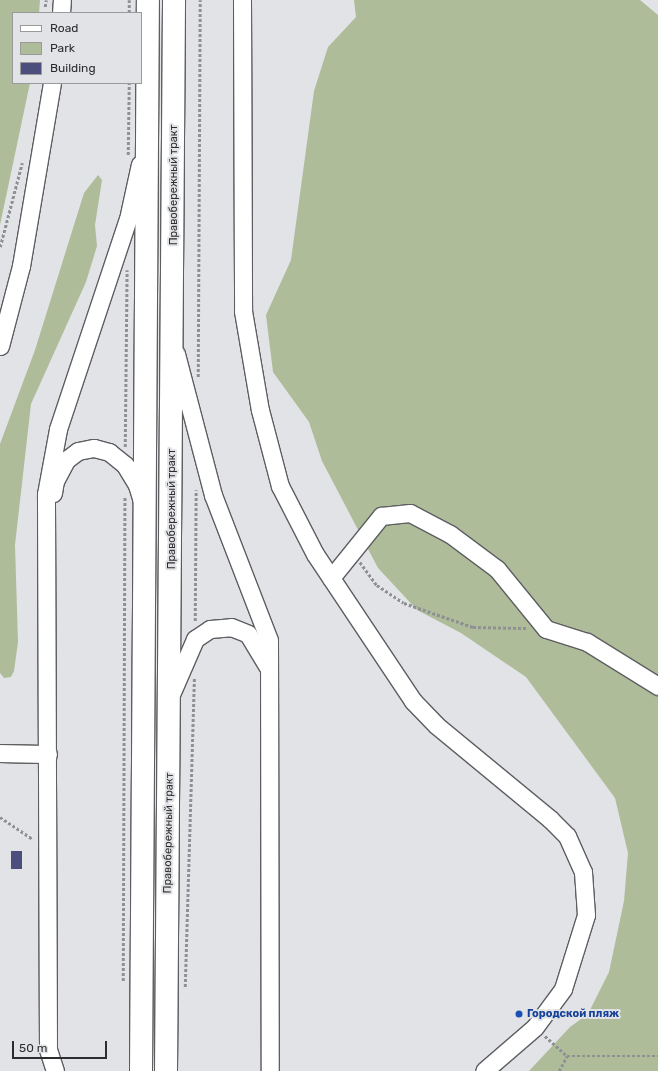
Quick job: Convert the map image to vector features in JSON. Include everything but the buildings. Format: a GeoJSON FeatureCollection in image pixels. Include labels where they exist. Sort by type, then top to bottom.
{"type":"FeatureCollection","features":[{"type":"Feature","properties":{"kind":"highway"},"geometry":{"type":"LineString","coordinates":[[141,1071],[148,0]]}},
{"type":"Feature","properties":{"kind":"highway","name":"Правобережный тракт"},"geometry":{"type":"LineString","coordinates":[[166,1071],[171,696],[174,0]]}},
{"type":"Feature","properties":{"kind":"street"},"geometry":{"type":"LineString","coordinates":[[61,12],[62,0]]}},
{"type":"Feature","properties":{"kind":"street"},"geometry":{"type":"LineString","coordinates":[[242,0],[243,311],[260,410],[280,486],[290,512],[330,578],[413,701],[554,823],[574,847],[583,872],[586,915],[563,989],[535,1027],[484,1071]]}},
{"type":"Feature","properties":{"kind":"street"},"geometry":{"type":"LineString","coordinates":[[0,346],[21,266],[52,84]]}},
{"type":"Feature","properties":{"kind":"street"},"geometry":{"type":"LineString","coordinates":[[55,1071],[48,1049],[47,848],[49,465],[128,219],[147,116]]}},
{"type":"Feature","properties":{"kind":"street"},"geometry":{"type":"LineString","coordinates":[[173,343],[213,495],[269,640],[271,674],[270,1071]]}},
{"type":"Feature","properties":{"kind":"street"},"geometry":{"type":"LineString","coordinates":[[48,537],[55,481],[66,460],[78,451],[94,448],[109,452],[125,465],[137,485],[145,513]]}},
{"type":"Feature","properties":{"kind":"street"},"geometry":{"type":"LineString","coordinates":[[330,578],[381,516],[410,513],[450,534],[496,569],[546,629],[587,642],[658,686]]}},
{"type":"Feature","properties":{"kind":"street"},"geometry":{"type":"LineString","coordinates":[[171,696],[195,639],[217,629],[231,627],[248,634],[260,650],[271,674]]}},
{"type":"Feature","properties":{"kind":"street"},"geometry":{"type":"LineString","coordinates":[[0,753],[48,754]]}},
{"type":"Feature","properties":{"kind":"path"},"geometry":{"type":"LineString","coordinates":[[129,0],[129,12]]}},
{"type":"Feature","properties":{"kind":"path"},"geometry":{"type":"LineString","coordinates":[[198,384],[200,0]]}},
{"type":"Feature","properties":{"kind":"path"},"geometry":{"type":"LineString","coordinates":[[128,159],[129,84]]}},
{"type":"Feature","properties":{"kind":"path"},"geometry":{"type":"LineString","coordinates":[[0,247],[24,157]]}},
{"type":"Feature","properties":{"kind":"path"},"geometry":{"type":"LineString","coordinates":[[124,988],[127,267]]}},
{"type":"Feature","properties":{"kind":"path"},"geometry":{"type":"LineString","coordinates":[[195,639],[196,487]]}},
{"type":"Feature","properties":{"kind":"path"},"geometry":{"type":"LineString","coordinates":[[352,550],[377,585],[404,603],[473,627],[546,629]]}},
{"type":"Feature","properties":{"kind":"path"},"geometry":{"type":"LineString","coordinates":[[184,990],[195,670]]}},
{"type":"Feature","properties":{"kind":"path"},"geometry":{"type":"LineString","coordinates":[[0,817],[47,848]]}},
{"type":"Feature","properties":{"kind":"path"},"geometry":{"type":"LineString","coordinates":[[539,1031],[567,1056],[658,1056]]}},
{"type":"Feature","properties":{"kind":"path"},"geometry":{"type":"LineString","coordinates":[[558,1071],[567,1056]]}},
{"type":"Feature","properties":{"kind":"green space"},"geometry":{"type":"Polygon","coordinates":[[[0,0],[40,0],[39,12],[12,12],[12,84],[30,84],[0,225],[0,0]]]}},
{"type":"Feature","properties":{"kind":"green space"},"geometry":{"type":"Polygon","coordinates":[[[354,0],[640,0],[658,15],[658,1071],[529,1071],[570,1027],[588,1014],[609,972],[624,901],[628,853],[615,798],[526,677],[461,633],[417,610],[378,568],[322,461],[309,422],[273,372],[266,315],[291,260],[314,91],[328,47],[356,17],[354,0]]]}},
{"type":"Feature","properties":{"kind":"green space"},"geometry":{"type":"Polygon","coordinates":[[[98,175],[102,180],[95,225],[97,246],[86,282],[31,404],[15,545],[18,642],[14,671],[11,677],[4,678],[0,673],[0,444],[35,350],[84,193],[98,175]]]}},
{"type":"Feature","properties":{"kind":"place","name":"Городской пляж"},"geometry":{"type":"Point","coordinates":[519,1014]}}]}
